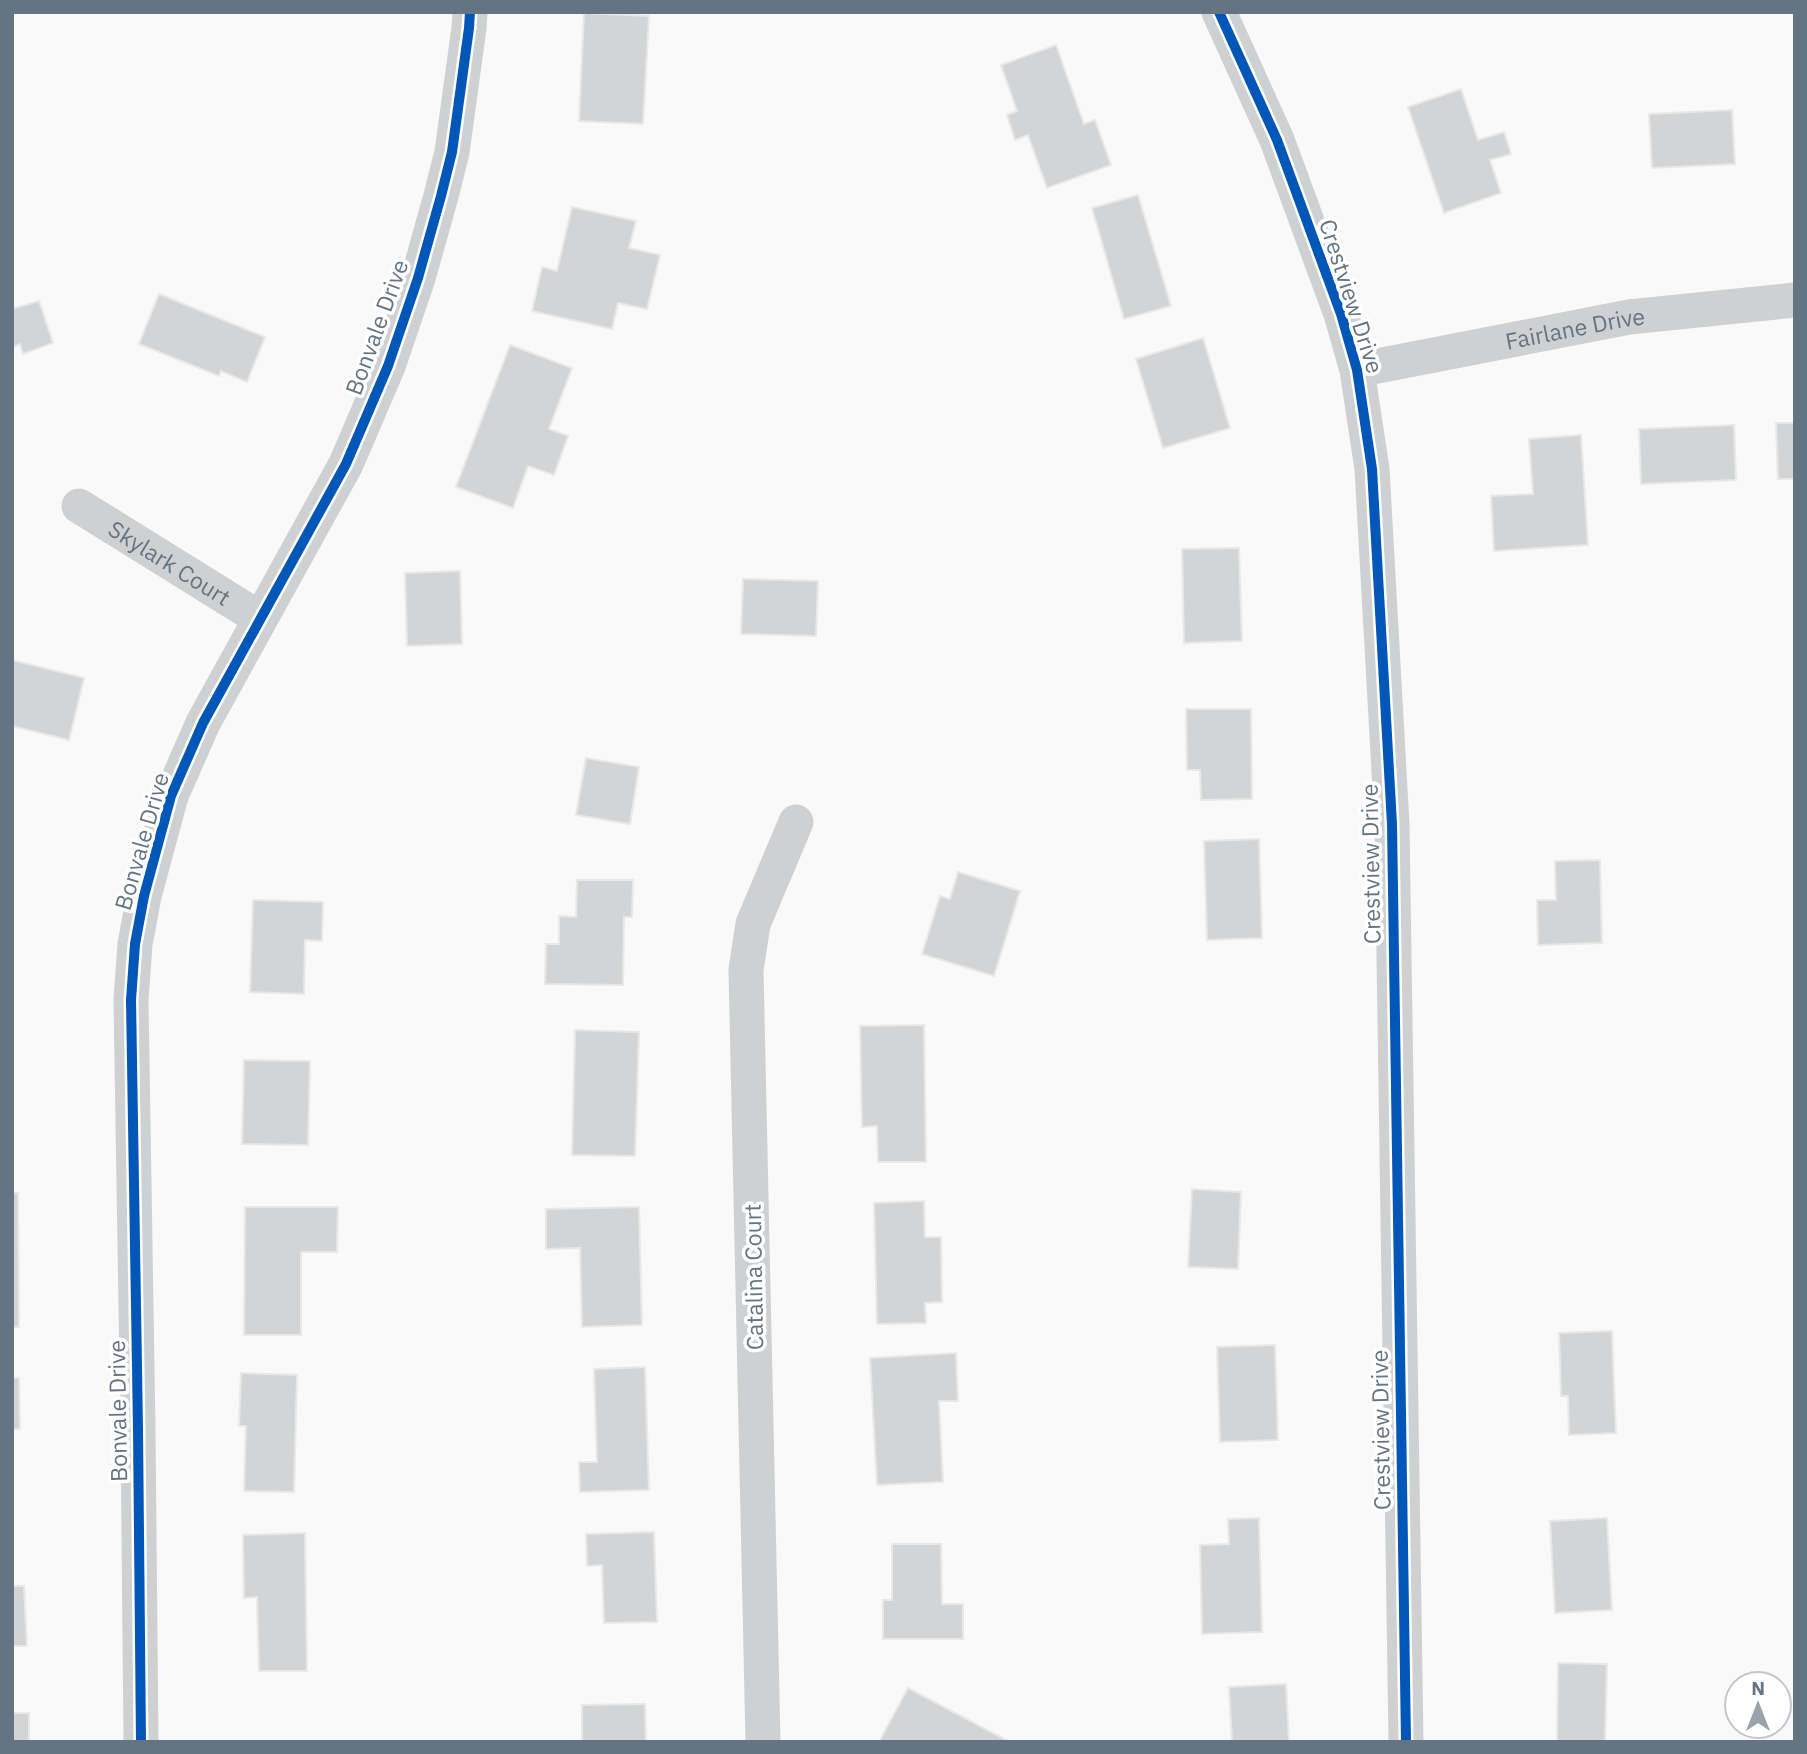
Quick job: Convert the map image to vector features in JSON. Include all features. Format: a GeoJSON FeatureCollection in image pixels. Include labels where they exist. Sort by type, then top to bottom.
{"type":"FeatureCollection","features":[{"type":"Feature","properties":{"kind":"street","name":"Bonvale Drive"},"geometry":{"type":"LineString","coordinates":[[141,1742],[131,1000],[135,944],[144,896],[171,796],[202,723],[346,464],[388,366],[418,278],[452,152],[470,12]]}},
{"type":"Feature","properties":{"kind":"street","name":"Crestview Drive"},"geometry":{"type":"LineString","coordinates":[[1219,12],[1277,140],[1341,314],[1357,370],[1372,469],[1391,824],[1406,1742]]}},
{"type":"Feature","properties":{"kind":"street","name":"Fairlane Drive"},"geometry":{"type":"LineString","coordinates":[[1357,370],[1629,317],[1795,300]]}},
{"type":"Feature","properties":{"kind":"street","name":"Skylark Court"},"geometry":{"type":"LineString","coordinates":[[79,506],[260,618]]}},
{"type":"Feature","properties":{"kind":"street","name":"Catalina Court"},"geometry":{"type":"LineString","coordinates":[[763,1742],[746,970],[753,924],[796,822]]}},
{"type":"Feature","properties":{"kind":"building"},"geometry":{"type":"Polygon","coordinates":[[[584,13],[649,16],[643,124],[579,121],[584,13]]]}},
{"type":"Feature","properties":{"kind":"building"},"geometry":{"type":"Polygon","coordinates":[[[1056,45],[1084,124],[1095,120],[1111,165],[1047,188],[1028,135],[1015,140],[1007,115],[1017,111],[1001,65],[1056,45]]]}},
{"type":"Feature","properties":{"kind":"building"},"geometry":{"type":"Polygon","coordinates":[[[1461,89],[1478,140],[1504,132],[1511,154],[1490,160],[1501,193],[1444,213],[1408,107],[1461,89]]]}},
{"type":"Feature","properties":{"kind":"building"},"geometry":{"type":"Polygon","coordinates":[[[1732,110],[1735,164],[1652,168],[1649,114],[1732,110]]]}},
{"type":"Feature","properties":{"kind":"building"},"geometry":{"type":"Polygon","coordinates":[[[1138,195],[1171,306],[1124,319],[1092,208],[1138,195]]]}},
{"type":"Feature","properties":{"kind":"building"},"geometry":{"type":"Polygon","coordinates":[[[572,207],[636,221],[629,248],[660,255],[647,309],[618,303],[612,329],[532,311],[542,267],[557,271],[572,207]]]}},
{"type":"Feature","properties":{"kind":"building"},"geometry":{"type":"Polygon","coordinates":[[[159,294],[265,337],[247,382],[221,371],[219,376],[139,344],[159,294]]]}},
{"type":"Feature","properties":{"kind":"building"},"geometry":{"type":"Polygon","coordinates":[[[39,301],[53,343],[23,354],[20,344],[12,347],[12,309],[39,301]]]}},
{"type":"Feature","properties":{"kind":"building"},"geometry":{"type":"Polygon","coordinates":[[[1203,338],[1230,428],[1163,448],[1136,359],[1203,338]]]}},
{"type":"Feature","properties":{"kind":"building"},"geometry":{"type":"Polygon","coordinates":[[[510,345],[572,368],[549,429],[568,436],[554,475],[528,466],[513,508],[456,487],[510,345]]]}},
{"type":"Feature","properties":{"kind":"building"},"geometry":{"type":"Polygon","coordinates":[[[1776,423],[1795,423],[1795,479],[1778,479],[1776,423]]]}},
{"type":"Feature","properties":{"kind":"building"},"geometry":{"type":"Polygon","coordinates":[[[1734,425],[1736,480],[1641,484],[1639,429],[1734,425]]]}},
{"type":"Feature","properties":{"kind":"building"},"geometry":{"type":"Polygon","coordinates":[[[1581,435],[1588,545],[1494,551],[1491,496],[1533,494],[1529,439],[1581,435]]]}},
{"type":"Feature","properties":{"kind":"building"},"geometry":{"type":"Polygon","coordinates":[[[1239,548],[1242,641],[1184,643],[1182,549],[1239,548]]]}},
{"type":"Feature","properties":{"kind":"building"},"geometry":{"type":"Polygon","coordinates":[[[460,571],[462,644],[407,646],[405,573],[460,571]]]}},
{"type":"Feature","properties":{"kind":"building"},"geometry":{"type":"Polygon","coordinates":[[[743,579],[818,581],[816,636],[741,634],[743,579]]]}},
{"type":"Feature","properties":{"kind":"building"},"geometry":{"type":"Polygon","coordinates":[[[12,660],[84,678],[69,740],[12,726],[12,660]]]}},
{"type":"Feature","properties":{"kind":"building"},"geometry":{"type":"Polygon","coordinates":[[[1186,709],[1251,709],[1252,799],[1201,800],[1200,770],[1187,770],[1186,709]]]}},
{"type":"Feature","properties":{"kind":"building"},"geometry":{"type":"Polygon","coordinates":[[[586,758],[639,767],[630,824],[576,815],[586,758]]]}},
{"type":"Feature","properties":{"kind":"building"},"geometry":{"type":"Polygon","coordinates":[[[1259,839],[1262,938],[1207,940],[1204,841],[1259,839]]]}},
{"type":"Feature","properties":{"kind":"building"},"geometry":{"type":"Polygon","coordinates":[[[1600,860],[1602,943],[1538,945],[1537,900],[1556,900],[1555,861],[1600,860]]]}},
{"type":"Feature","properties":{"kind":"building"},"geometry":{"type":"Polygon","coordinates":[[[958,872],[1020,891],[994,976],[922,954],[940,896],[950,899],[958,872]]]}},
{"type":"Feature","properties":{"kind":"building"},"geometry":{"type":"Polygon","coordinates":[[[577,880],[633,880],[632,917],[624,917],[623,985],[545,984],[546,944],[559,944],[559,916],[576,917],[577,880]]]}},
{"type":"Feature","properties":{"kind":"building"},"geometry":{"type":"Polygon","coordinates":[[[253,900],[323,902],[322,941],[305,940],[304,994],[250,992],[253,900]]]}},
{"type":"Feature","properties":{"kind":"building"},"geometry":{"type":"Polygon","coordinates":[[[924,1025],[926,1162],[878,1162],[877,1126],[862,1127],[860,1026],[924,1025]]]}},
{"type":"Feature","properties":{"kind":"building"},"geometry":{"type":"Polygon","coordinates":[[[575,1030],[639,1032],[635,1156],[572,1155],[575,1030]]]}},
{"type":"Feature","properties":{"kind":"building"},"geometry":{"type":"Polygon","coordinates":[[[244,1060],[310,1061],[308,1145],[242,1144],[244,1060]]]}},
{"type":"Feature","properties":{"kind":"building"},"geometry":{"type":"Polygon","coordinates":[[[1192,1189],[1241,1192],[1238,1269],[1188,1267],[1192,1189]]]}},
{"type":"Feature","properties":{"kind":"building"},"geometry":{"type":"Polygon","coordinates":[[[12,1193],[18,1193],[19,1327],[12,1327],[12,1193]]]}},
{"type":"Feature","properties":{"kind":"building"},"geometry":{"type":"Polygon","coordinates":[[[924,1201],[925,1237],[941,1237],[942,1302],[925,1303],[926,1323],[877,1324],[874,1203],[924,1201]]]}},
{"type":"Feature","properties":{"kind":"building"},"geometry":{"type":"Polygon","coordinates":[[[245,1207],[338,1207],[337,1252],[301,1252],[301,1335],[244,1335],[245,1207]]]}},
{"type":"Feature","properties":{"kind":"building"},"geometry":{"type":"Polygon","coordinates":[[[639,1207],[642,1325],[582,1327],[580,1248],[546,1249],[546,1209],[639,1207]]]}},
{"type":"Feature","properties":{"kind":"building"},"geometry":{"type":"Polygon","coordinates":[[[1612,1331],[1616,1433],[1569,1435],[1568,1396],[1561,1396],[1559,1333],[1612,1331]]]}},
{"type":"Feature","properties":{"kind":"building"},"geometry":{"type":"Polygon","coordinates":[[[1275,1345],[1278,1440],[1220,1442],[1217,1347],[1275,1345]]]}},
{"type":"Feature","properties":{"kind":"building"},"geometry":{"type":"Polygon","coordinates":[[[956,1353],[958,1401],[939,1401],[943,1482],[877,1485],[870,1358],[956,1353]]]}},
{"type":"Feature","properties":{"kind":"building"},"geometry":{"type":"Polygon","coordinates":[[[645,1367],[649,1490],[580,1492],[579,1462],[597,1462],[594,1369],[645,1367]]]}},
{"type":"Feature","properties":{"kind":"building"},"geometry":{"type":"Polygon","coordinates":[[[241,1373],[297,1375],[294,1492],[244,1491],[246,1426],[239,1426],[241,1373]]]}},
{"type":"Feature","properties":{"kind":"building"},"geometry":{"type":"Polygon","coordinates":[[[12,1378],[19,1378],[20,1429],[12,1429],[12,1378]]]}},
{"type":"Feature","properties":{"kind":"building"},"geometry":{"type":"Polygon","coordinates":[[[1259,1518],[1262,1632],[1202,1634],[1200,1545],[1229,1544],[1228,1519],[1259,1518]]]}},
{"type":"Feature","properties":{"kind":"building"},"geometry":{"type":"Polygon","coordinates":[[[1607,1518],[1612,1610],[1555,1613],[1550,1521],[1607,1518]]]}},
{"type":"Feature","properties":{"kind":"building"},"geometry":{"type":"Polygon","coordinates":[[[654,1532],[657,1622],[604,1623],[602,1565],[587,1566],[586,1534],[654,1532]]]}},
{"type":"Feature","properties":{"kind":"building"},"geometry":{"type":"Polygon","coordinates":[[[305,1533],[307,1671],[259,1671],[257,1597],[244,1598],[243,1535],[305,1533]]]}},
{"type":"Feature","properties":{"kind":"building"},"geometry":{"type":"Polygon","coordinates":[[[892,1544],[941,1544],[942,1604],[963,1604],[963,1639],[883,1639],[883,1600],[892,1600],[892,1544]]]}},
{"type":"Feature","properties":{"kind":"building"},"geometry":{"type":"Polygon","coordinates":[[[12,1586],[24,1586],[27,1646],[12,1646],[12,1586]]]}},
{"type":"Feature","properties":{"kind":"building"},"geometry":{"type":"Polygon","coordinates":[[[1558,1663],[1607,1664],[1605,1742],[1557,1742],[1558,1663]]]}},
{"type":"Feature","properties":{"kind":"building"},"geometry":{"type":"Polygon","coordinates":[[[1286,1684],[1289,1742],[1232,1742],[1229,1687],[1286,1684]]]}},
{"type":"Feature","properties":{"kind":"building"},"geometry":{"type":"Polygon","coordinates":[[[908,1688],[1010,1742],[879,1742],[908,1688]]]}},
{"type":"Feature","properties":{"kind":"building"},"geometry":{"type":"Polygon","coordinates":[[[645,1704],[646,1742],[582,1742],[582,1705],[645,1704]]]}},
{"type":"Feature","properties":{"kind":"building"},"geometry":{"type":"Polygon","coordinates":[[[12,1713],[29,1713],[29,1742],[12,1742],[12,1713]]]}},
{"type":"Feature","properties":{"kind":"cycle path"},"geometry":{"type":"LineString","coordinates":[[141,1742],[131,1000],[135,944],[144,896],[171,796],[203,723],[346,464],[388,366],[418,278],[452,152],[470,12]]}},
{"type":"Feature","properties":{"kind":"cycle path"},"geometry":{"type":"LineString","coordinates":[[1219,12],[1277,140],[1341,314],[1357,370],[1372,469],[1392,824],[1406,1742]]}}]}
